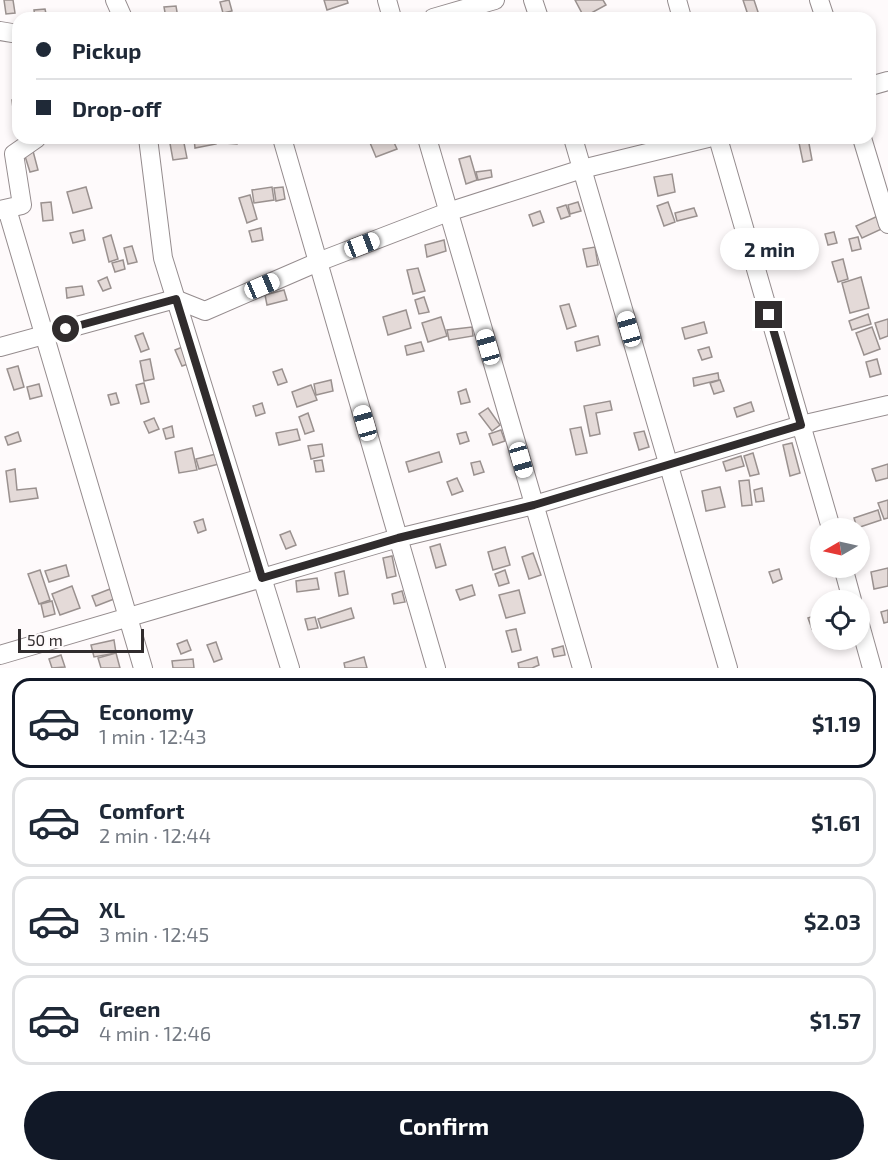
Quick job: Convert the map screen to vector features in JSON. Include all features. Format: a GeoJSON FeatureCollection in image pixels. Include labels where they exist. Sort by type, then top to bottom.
{"type":"FeatureCollection","features":[{"type":"Feature","properties":{"kind":"street"},"geometry":{"type":"LineString","coordinates":[[454,12],[495,0]]}},
{"type":"Feature","properties":{"kind":"street"},"geometry":{"type":"LineString","coordinates":[[28,144],[14,154],[22,205],[4,210],[45,335],[143,668]]}},
{"type":"Feature","properties":{"kind":"street"},"geometry":{"type":"LineString","coordinates":[[149,144],[163,258],[290,668]]}},
{"type":"Feature","properties":{"kind":"street"},"geometry":{"type":"LineString","coordinates":[[284,144],[436,668]]}},
{"type":"Feature","properties":{"kind":"street"},"geometry":{"type":"LineString","coordinates":[[429,144],[582,668]]}},
{"type":"Feature","properties":{"kind":"street"},"geometry":{"type":"LineString","coordinates":[[575,144],[728,668]]}},
{"type":"Feature","properties":{"kind":"street"},"geometry":{"type":"LineString","coordinates":[[0,347],[176,299],[205,311],[318,262],[448,212],[582,169],[684,144]]}},
{"type":"Feature","properties":{"kind":"street"},"geometry":{"type":"LineString","coordinates":[[720,144],[828,518]]}},
{"type":"Feature","properties":{"kind":"street"},"geometry":{"type":"LineString","coordinates":[[864,144],[888,224]]}},
{"type":"Feature","properties":{"kind":"street"},"geometry":{"type":"LineString","coordinates":[[0,656],[398,538],[534,505],[801,425],[888,405]]}},
{"type":"Feature","properties":{"kind":"street"},"geometry":{"type":"LineString","coordinates":[[867,650],[872,668]]}},
{"type":"Feature","properties":{"kind":"building"},"geometry":{"type":"Polygon","coordinates":[[[4,0],[13,0],[15,12],[6,14],[4,0]]]}},
{"type":"Feature","properties":{"kind":"building"},"geometry":{"type":"Polygon","coordinates":[[[229,0],[232,11],[223,12],[220,2],[229,0]]]}},
{"type":"Feature","properties":{"kind":"building"},"geometry":{"type":"Polygon","coordinates":[[[324,0],[347,0],[348,3],[327,10],[324,0]]]}},
{"type":"Feature","properties":{"kind":"building"},"geometry":{"type":"Polygon","coordinates":[[[575,0],[603,0],[606,5],[593,12],[581,12],[575,0]]]}},
{"type":"Feature","properties":{"kind":"building"},"geometry":{"type":"Polygon","coordinates":[[[743,0],[754,0],[758,12],[747,12],[743,0]]]}},
{"type":"Feature","properties":{"kind":"building"},"geometry":{"type":"Polygon","coordinates":[[[176,6],[177,12],[165,12],[164,7],[176,6]]]}},
{"type":"Feature","properties":{"kind":"building"},"geometry":{"type":"Polygon","coordinates":[[[45,9],[46,12],[34,12],[34,10],[45,9]]]}},
{"type":"Feature","properties":{"kind":"building"},"geometry":{"type":"Polygon","coordinates":[[[170,144],[184,144],[187,158],[173,160],[170,144]]]}},
{"type":"Feature","properties":{"kind":"building"},"geometry":{"type":"Polygon","coordinates":[[[195,144],[216,144],[195,148],[195,144]]]}},
{"type":"Feature","properties":{"kind":"building"},"geometry":{"type":"Polygon","coordinates":[[[371,144],[395,144],[397,149],[376,157],[371,144]]]}},
{"type":"Feature","properties":{"kind":"building"},"geometry":{"type":"Polygon","coordinates":[[[799,144],[809,144],[812,160],[803,162],[799,144]]]}},
{"type":"Feature","properties":{"kind":"building"},"geometry":{"type":"Polygon","coordinates":[[[33,151],[38,170],[30,172],[24,153],[33,151]]]}},
{"type":"Feature","properties":{"kind":"building"},"geometry":{"type":"Polygon","coordinates":[[[470,156],[477,180],[466,184],[459,159],[470,156]]]}},
{"type":"Feature","properties":{"kind":"building"},"geometry":{"type":"Polygon","coordinates":[[[491,170],[492,177],[478,180],[476,172],[491,170]]]}},
{"type":"Feature","properties":{"kind":"building"},"geometry":{"type":"Polygon","coordinates":[[[672,174],[675,192],[658,196],[654,177],[672,174]]]}},
{"type":"Feature","properties":{"kind":"building"},"geometry":{"type":"Polygon","coordinates":[[[86,187],[92,208],[73,213],[67,192],[86,187]]]}},
{"type":"Feature","properties":{"kind":"building"},"geometry":{"type":"Polygon","coordinates":[[[272,187],[274,200],[254,203],[252,190],[272,187]]]}},
{"type":"Feature","properties":{"kind":"building"},"geometry":{"type":"Polygon","coordinates":[[[283,187],[285,199],[276,201],[274,188],[283,187]]]}},
{"type":"Feature","properties":{"kind":"building"},"geometry":{"type":"Polygon","coordinates":[[[250,195],[257,219],[247,223],[239,198],[250,195]]]}},
{"type":"Feature","properties":{"kind":"building"},"geometry":{"type":"Polygon","coordinates":[[[51,202],[53,220],[43,221],[41,203],[51,202]]]}},
{"type":"Feature","properties":{"kind":"building"},"geometry":{"type":"Polygon","coordinates":[[[578,202],[581,211],[570,214],[568,205],[578,202]]]}},
{"type":"Feature","properties":{"kind":"building"},"geometry":{"type":"Polygon","coordinates":[[[668,202],[675,222],[664,226],[657,206],[668,202]]]}},
{"type":"Feature","properties":{"kind":"building"},"geometry":{"type":"Polygon","coordinates":[[[566,205],[570,216],[561,219],[557,208],[566,205]]]}},
{"type":"Feature","properties":{"kind":"building"},"geometry":{"type":"Polygon","coordinates":[[[694,208],[697,216],[677,221],[675,213],[694,208]]]}},
{"type":"Feature","properties":{"kind":"building"},"geometry":{"type":"Polygon","coordinates":[[[540,211],[544,222],[533,226],[529,215],[540,211]]]}},
{"type":"Feature","properties":{"kind":"building"},"geometry":{"type":"Polygon","coordinates":[[[880,215],[886,227],[862,238],[856,226],[880,215]]]}},
{"type":"Feature","properties":{"kind":"building"},"geometry":{"type":"Polygon","coordinates":[[[261,228],[263,240],[252,242],[249,231],[261,228]]]}},
{"type":"Feature","properties":{"kind":"building"},"geometry":{"type":"Polygon","coordinates":[[[83,230],[85,240],[73,243],[70,233],[83,230]]]}},
{"type":"Feature","properties":{"kind":"building"},"geometry":{"type":"Polygon","coordinates":[[[834,232],[837,243],[828,245],[825,234],[834,232]]]}},
{"type":"Feature","properties":{"kind":"building"},"geometry":{"type":"Polygon","coordinates":[[[111,235],[118,259],[109,262],[103,238],[111,235]]]}},
{"type":"Feature","properties":{"kind":"building"},"geometry":{"type":"Polygon","coordinates":[[[858,237],[861,249],[852,251],[849,239],[858,237]]]}},
{"type":"Feature","properties":{"kind":"building"},"geometry":{"type":"Polygon","coordinates":[[[444,240],[446,251],[427,257],[425,245],[444,240]]]}},
{"type":"Feature","properties":{"kind":"building"},"geometry":{"type":"Polygon","coordinates":[[[132,246],[137,262],[128,264],[124,248],[132,246]]]}},
{"type":"Feature","properties":{"kind":"building"},"geometry":{"type":"Polygon","coordinates":[[[595,247],[598,265],[587,267],[583,249],[595,247]]]}},
{"type":"Feature","properties":{"kind":"building"},"geometry":{"type":"Polygon","coordinates":[[[843,259],[848,279],[838,282],[832,262],[843,259]]]}},
{"type":"Feature","properties":{"kind":"building"},"geometry":{"type":"Polygon","coordinates":[[[123,260],[125,269],[115,272],[112,263],[123,260]]]}},
{"type":"Feature","properties":{"kind":"building"},"geometry":{"type":"Polygon","coordinates":[[[418,268],[425,291],[413,294],[407,270],[418,268]]]}},
{"type":"Feature","properties":{"kind":"building"},"geometry":{"type":"Polygon","coordinates":[[[107,277],[111,288],[103,291],[98,281],[107,277]]]}},
{"type":"Feature","properties":{"kind":"building"},"geometry":{"type":"Polygon","coordinates":[[[861,277],[869,308],[850,313],[842,283],[861,277]]]}},
{"type":"Feature","properties":{"kind":"building"},"geometry":{"type":"Polygon","coordinates":[[[82,286],[84,295],[67,298],[66,288],[82,286]]]}},
{"type":"Feature","properties":{"kind":"building"},"geometry":{"type":"Polygon","coordinates":[[[284,290],[287,300],[267,305],[265,295],[284,290]]]}},
{"type":"Feature","properties":{"kind":"building"},"geometry":{"type":"Polygon","coordinates":[[[424,297],[429,312],[419,314],[415,300],[424,297]]]}},
{"type":"Feature","properties":{"kind":"building"},"geometry":{"type":"Polygon","coordinates":[[[569,304],[576,326],[567,329],[560,306],[569,304]]]}},
{"type":"Feature","properties":{"kind":"building"},"geometry":{"type":"Polygon","coordinates":[[[406,310],[411,328],[388,335],[383,317],[406,310]]]}},
{"type":"Feature","properties":{"kind":"building"},"geometry":{"type":"Polygon","coordinates":[[[868,314],[871,324],[852,330],[849,321],[868,314]]]}},
{"type":"Feature","properties":{"kind":"building"},"geometry":{"type":"Polygon","coordinates":[[[441,317],[447,336],[428,342],[422,323],[441,317]]]}},
{"type":"Feature","properties":{"kind":"building"},"geometry":{"type":"Polygon","coordinates":[[[888,319],[888,336],[880,339],[875,323],[888,319]]]}},
{"type":"Feature","properties":{"kind":"building"},"geometry":{"type":"Polygon","coordinates":[[[704,322],[707,333],[685,339],[682,328],[704,322]]]}},
{"type":"Feature","properties":{"kind":"building"},"geometry":{"type":"Polygon","coordinates":[[[472,327],[473,336],[449,340],[447,330],[472,327]]]}},
{"type":"Feature","properties":{"kind":"building"},"geometry":{"type":"Polygon","coordinates":[[[872,327],[880,349],[864,355],[856,333],[872,327]]]}},
{"type":"Feature","properties":{"kind":"building"},"geometry":{"type":"Polygon","coordinates":[[[143,333],[149,349],[141,352],[135,336],[143,333]]]}},
{"type":"Feature","properties":{"kind":"building"},"geometry":{"type":"Polygon","coordinates":[[[598,336],[600,345],[577,351],[575,342],[598,336]]]}},
{"type":"Feature","properties":{"kind":"building"},"geometry":{"type":"Polygon","coordinates":[[[421,342],[424,351],[407,355],[405,346],[421,342]]]}},
{"type":"Feature","properties":{"kind":"building"},"geometry":{"type":"Polygon","coordinates":[[[185,346],[191,363],[182,366],[175,350],[185,346]]]}},
{"type":"Feature","properties":{"kind":"building"},"geometry":{"type":"Polygon","coordinates":[[[709,347],[712,357],[702,360],[698,350],[709,347]]]}},
{"type":"Feature","properties":{"kind":"building"},"geometry":{"type":"Polygon","coordinates":[[[150,359],[154,379],[144,381],[140,361],[150,359]]]}},
{"type":"Feature","properties":{"kind":"building"},"geometry":{"type":"Polygon","coordinates":[[[877,359],[881,374],[870,377],[866,362],[877,359]]]}},
{"type":"Feature","properties":{"kind":"building"},"geometry":{"type":"Polygon","coordinates":[[[18,366],[24,387],[14,390],[7,369],[18,366]]]}},
{"type":"Feature","properties":{"kind":"building"},"geometry":{"type":"Polygon","coordinates":[[[282,369],[287,382],[278,385],[273,372],[282,369]]]}},
{"type":"Feature","properties":{"kind":"building"},"geometry":{"type":"Polygon","coordinates":[[[718,373],[719,380],[694,386],[693,378],[718,373]]]}},
{"type":"Feature","properties":{"kind":"building"},"geometry":{"type":"Polygon","coordinates":[[[331,380],[333,391],[316,395],[314,384],[331,380]]]}},
{"type":"Feature","properties":{"kind":"building"},"geometry":{"type":"Polygon","coordinates":[[[720,380],[724,391],[714,394],[710,383],[720,380]]]}},
{"type":"Feature","properties":{"kind":"building"},"geometry":{"type":"Polygon","coordinates":[[[144,383],[149,402],[141,404],[136,385],[144,383]]]}},
{"type":"Feature","properties":{"kind":"building"},"geometry":{"type":"Polygon","coordinates":[[[39,384],[42,396],[30,399],[27,387],[39,384]]]}},
{"type":"Feature","properties":{"kind":"building"},"geometry":{"type":"Polygon","coordinates":[[[311,385],[317,400],[297,407],[292,392],[311,385]]]}},
{"type":"Feature","properties":{"kind":"building"},"geometry":{"type":"Polygon","coordinates":[[[466,389],[470,402],[461,404],[458,392],[466,389]]]}},
{"type":"Feature","properties":{"kind":"building"},"geometry":{"type":"Polygon","coordinates":[[[116,393],[119,403],[111,405],[108,395],[116,393]]]}},
{"type":"Feature","properties":{"kind":"building"},"geometry":{"type":"Polygon","coordinates":[[[610,401],[612,410],[596,413],[600,434],[590,436],[584,406],[610,401]]]}},
{"type":"Feature","properties":{"kind":"building"},"geometry":{"type":"Polygon","coordinates":[[[751,402],[754,411],[737,417],[734,408],[751,402]]]}},
{"type":"Feature","properties":{"kind":"building"},"geometry":{"type":"Polygon","coordinates":[[[262,403],[265,413],[256,416],[253,406],[262,403]]]}},
{"type":"Feature","properties":{"kind":"building"},"geometry":{"type":"Polygon","coordinates":[[[488,408],[500,425],[492,431],[479,414],[488,408]]]}},
{"type":"Feature","properties":{"kind":"building"},"geometry":{"type":"Polygon","coordinates":[[[308,413],[314,431],[305,434],[299,417],[308,413]]]}},
{"type":"Feature","properties":{"kind":"building"},"geometry":{"type":"Polygon","coordinates":[[[154,418],[159,429],[149,433],[144,422],[154,418]]]}},
{"type":"Feature","properties":{"kind":"building"},"geometry":{"type":"Polygon","coordinates":[[[172,426],[174,437],[166,439],[163,429],[172,426]]]}},
{"type":"Feature","properties":{"kind":"building"},"geometry":{"type":"Polygon","coordinates":[[[581,427],[587,453],[576,455],[570,429],[581,427]]]}},
{"type":"Feature","properties":{"kind":"building"},"geometry":{"type":"Polygon","coordinates":[[[297,429],[300,440],[279,445],[276,433],[297,429]]]}},
{"type":"Feature","properties":{"kind":"building"},"geometry":{"type":"Polygon","coordinates":[[[501,430],[505,441],[493,445],[489,434],[501,430]]]}},
{"type":"Feature","properties":{"kind":"building"},"geometry":{"type":"Polygon","coordinates":[[[644,431],[649,447],[639,450],[634,433],[644,431]]]}},
{"type":"Feature","properties":{"kind":"building"},"geometry":{"type":"Polygon","coordinates":[[[18,432],[21,441],[8,445],[5,437],[18,432]]]}},
{"type":"Feature","properties":{"kind":"building"},"geometry":{"type":"Polygon","coordinates":[[[466,432],[469,441],[460,444],[457,434],[466,432]]]}},
{"type":"Feature","properties":{"kind":"building"},"geometry":{"type":"Polygon","coordinates":[[[792,443],[800,473],[790,476],[783,445],[792,443]]]}},
{"type":"Feature","properties":{"kind":"building"},"geometry":{"type":"Polygon","coordinates":[[[322,444],[324,456],[311,459],[308,446],[322,444]]]}},
{"type":"Feature","properties":{"kind":"building"},"geometry":{"type":"Polygon","coordinates":[[[192,448],[197,470],[179,473],[175,452],[192,448]]]}},
{"type":"Feature","properties":{"kind":"building"},"geometry":{"type":"Polygon","coordinates":[[[439,452],[442,462],[409,472],[406,462],[439,452]]]}},
{"type":"Feature","properties":{"kind":"building"},"geometry":{"type":"Polygon","coordinates":[[[753,453],[759,474],[750,476],[744,456],[753,453]]]}},
{"type":"Feature","properties":{"kind":"building"},"geometry":{"type":"Polygon","coordinates":[[[216,454],[219,464],[199,469],[196,459],[216,454]]]}},
{"type":"Feature","properties":{"kind":"building"},"geometry":{"type":"Polygon","coordinates":[[[741,456],[744,466],[726,471],[723,462],[741,456]]]}},
{"type":"Feature","properties":{"kind":"building"},"geometry":{"type":"Polygon","coordinates":[[[322,460],[324,471],[316,472],[314,461],[322,460]]]}},
{"type":"Feature","properties":{"kind":"building"},"geometry":{"type":"Polygon","coordinates":[[[480,461],[484,472],[474,475],[471,463],[480,461]]]}},
{"type":"Feature","properties":{"kind":"building"},"geometry":{"type":"Polygon","coordinates":[[[888,464],[888,478],[876,481],[872,469],[888,464]]]}},
{"type":"Feature","properties":{"kind":"building"},"geometry":{"type":"Polygon","coordinates":[[[15,469],[17,490],[36,488],[38,498],[10,502],[6,471],[15,469]]]}},
{"type":"Feature","properties":{"kind":"building"},"geometry":{"type":"Polygon","coordinates":[[[457,478],[463,491],[452,495],[447,482],[457,478]]]}},
{"type":"Feature","properties":{"kind":"building"},"geometry":{"type":"Polygon","coordinates":[[[749,480],[752,505],[742,506],[739,481],[749,480]]]}},
{"type":"Feature","properties":{"kind":"building"},"geometry":{"type":"Polygon","coordinates":[[[720,487],[725,507],[706,511],[702,491],[720,487]]]}},
{"type":"Feature","properties":{"kind":"building"},"geometry":{"type":"Polygon","coordinates":[[[762,488],[764,501],[756,502],[754,490],[762,488]]]}},
{"type":"Feature","properties":{"kind":"building"},"geometry":{"type":"Polygon","coordinates":[[[888,500],[888,518],[884,519],[878,503],[888,500]]]}},
{"type":"Feature","properties":{"kind":"building"},"geometry":{"type":"Polygon","coordinates":[[[878,510],[881,520],[870,524],[870,518],[854,518],[878,510]]]}},
{"type":"Feature","properties":{"kind":"building"},"geometry":{"type":"Polygon","coordinates":[[[203,519],[206,530],[198,533],[194,522],[203,519]]]}},
{"type":"Feature","properties":{"kind":"building"},"geometry":{"type":"Polygon","coordinates":[[[290,531],[296,545],[286,549],[280,535],[290,531]]]}},
{"type":"Feature","properties":{"kind":"building"},"geometry":{"type":"Polygon","coordinates":[[[440,544],[446,565],[436,568],[430,547],[440,544]]]}},
{"type":"Feature","properties":{"kind":"building"},"geometry":{"type":"Polygon","coordinates":[[[505,547],[510,565],[493,570],[488,552],[505,547]]]}},
{"type":"Feature","properties":{"kind":"building"},"geometry":{"type":"Polygon","coordinates":[[[533,553],[541,575],[529,579],[522,557],[533,553]]]}},
{"type":"Feature","properties":{"kind":"building"},"geometry":{"type":"Polygon","coordinates":[[[392,556],[396,576],[387,578],[383,558],[392,556]]]}},
{"type":"Feature","properties":{"kind":"building"},"geometry":{"type":"Polygon","coordinates":[[[66,565],[69,576],[49,582],[45,571],[66,565]]]}},
{"type":"Feature","properties":{"kind":"building"},"geometry":{"type":"Polygon","coordinates":[[[888,568],[888,586],[874,589],[871,572],[888,568]]]}},
{"type":"Feature","properties":{"kind":"building"},"geometry":{"type":"Polygon","coordinates":[[[779,569],[782,579],[773,583],[769,572],[779,569]]]}},
{"type":"Feature","properties":{"kind":"building"},"geometry":{"type":"Polygon","coordinates":[[[40,570],[50,600],[39,604],[28,574],[40,570]]]}},
{"type":"Feature","properties":{"kind":"building"},"geometry":{"type":"Polygon","coordinates":[[[505,570],[509,583],[499,586],[495,574],[505,570]]]}},
{"type":"Feature","properties":{"kind":"building"},"geometry":{"type":"Polygon","coordinates":[[[344,571],[348,594],[339,596],[335,573],[344,571]]]}},
{"type":"Feature","properties":{"kind":"building"},"geometry":{"type":"Polygon","coordinates":[[[317,578],[319,589],[297,592],[296,581],[317,578]]]}},
{"type":"Feature","properties":{"kind":"building"},"geometry":{"type":"Polygon","coordinates":[[[472,585],[475,595],[460,600],[456,590],[472,585]]]}},
{"type":"Feature","properties":{"kind":"building"},"geometry":{"type":"Polygon","coordinates":[[[72,586],[80,608],[60,615],[52,594],[72,586]]]}},
{"type":"Feature","properties":{"kind":"building"},"geometry":{"type":"Polygon","coordinates":[[[110,589],[114,599],[96,606],[92,596],[110,589]]]}},
{"type":"Feature","properties":{"kind":"building"},"geometry":{"type":"Polygon","coordinates":[[[519,590],[525,613],[506,618],[499,595],[519,590]]]}},
{"type":"Feature","properties":{"kind":"building"},"geometry":{"type":"Polygon","coordinates":[[[402,591],[405,602],[394,604],[392,594],[402,591]]]}},
{"type":"Feature","properties":{"kind":"building"},"geometry":{"type":"Polygon","coordinates":[[[52,601],[55,614],[44,617],[41,604],[52,601]]]}},
{"type":"Feature","properties":{"kind":"building"},"geometry":{"type":"Polygon","coordinates":[[[351,608],[354,618],[321,628],[318,619],[351,608]]]}},
{"type":"Feature","properties":{"kind":"building"},"geometry":{"type":"Polygon","coordinates":[[[888,610],[888,622],[884,623],[881,612],[888,610]]]}},
{"type":"Feature","properties":{"kind":"building"},"geometry":{"type":"Polygon","coordinates":[[[315,617],[318,628],[308,630],[305,619],[315,617]]]}},
{"type":"Feature","properties":{"kind":"building"},"geometry":{"type":"Polygon","coordinates":[[[516,629],[521,650],[512,652],[506,631],[516,629]]]}},
{"type":"Feature","properties":{"kind":"building"},"geometry":{"type":"Polygon","coordinates":[[[114,640],[116,653],[94,657],[91,645],[114,640]]]}},
{"type":"Feature","properties":{"kind":"building"},"geometry":{"type":"Polygon","coordinates":[[[187,640],[191,650],[181,654],[177,644],[187,640]]]}},
{"type":"Feature","properties":{"kind":"building"},"geometry":{"type":"Polygon","coordinates":[[[216,642],[222,659],[214,662],[207,645],[216,642]]]}},
{"type":"Feature","properties":{"kind":"building"},"geometry":{"type":"Polygon","coordinates":[[[563,646],[565,655],[554,657],[552,649],[563,646]]]}},
{"type":"Feature","properties":{"kind":"building"},"geometry":{"type":"Polygon","coordinates":[[[116,653],[120,668],[101,668],[98,658],[116,653]]]}},
{"type":"Feature","properties":{"kind":"building"},"geometry":{"type":"Polygon","coordinates":[[[61,655],[65,667],[52,668],[49,659],[61,655]]]}},
{"type":"Feature","properties":{"kind":"building"},"geometry":{"type":"Polygon","coordinates":[[[364,657],[367,668],[345,668],[344,663],[364,657]]]}},
{"type":"Feature","properties":{"kind":"building"},"geometry":{"type":"Polygon","coordinates":[[[537,657],[539,665],[532,668],[519,668],[518,663],[537,657]]]}},
{"type":"Feature","properties":{"kind":"building"},"geometry":{"type":"Polygon","coordinates":[[[193,659],[194,668],[173,668],[172,661],[193,659]]]}},
{"type":"Feature","properties":{"kind":"route"},"geometry":{"type":"LineString","coordinates":[[66,329],[176,299],[262,578],[398,538],[534,505],[801,425],[769,315]]}}]}
